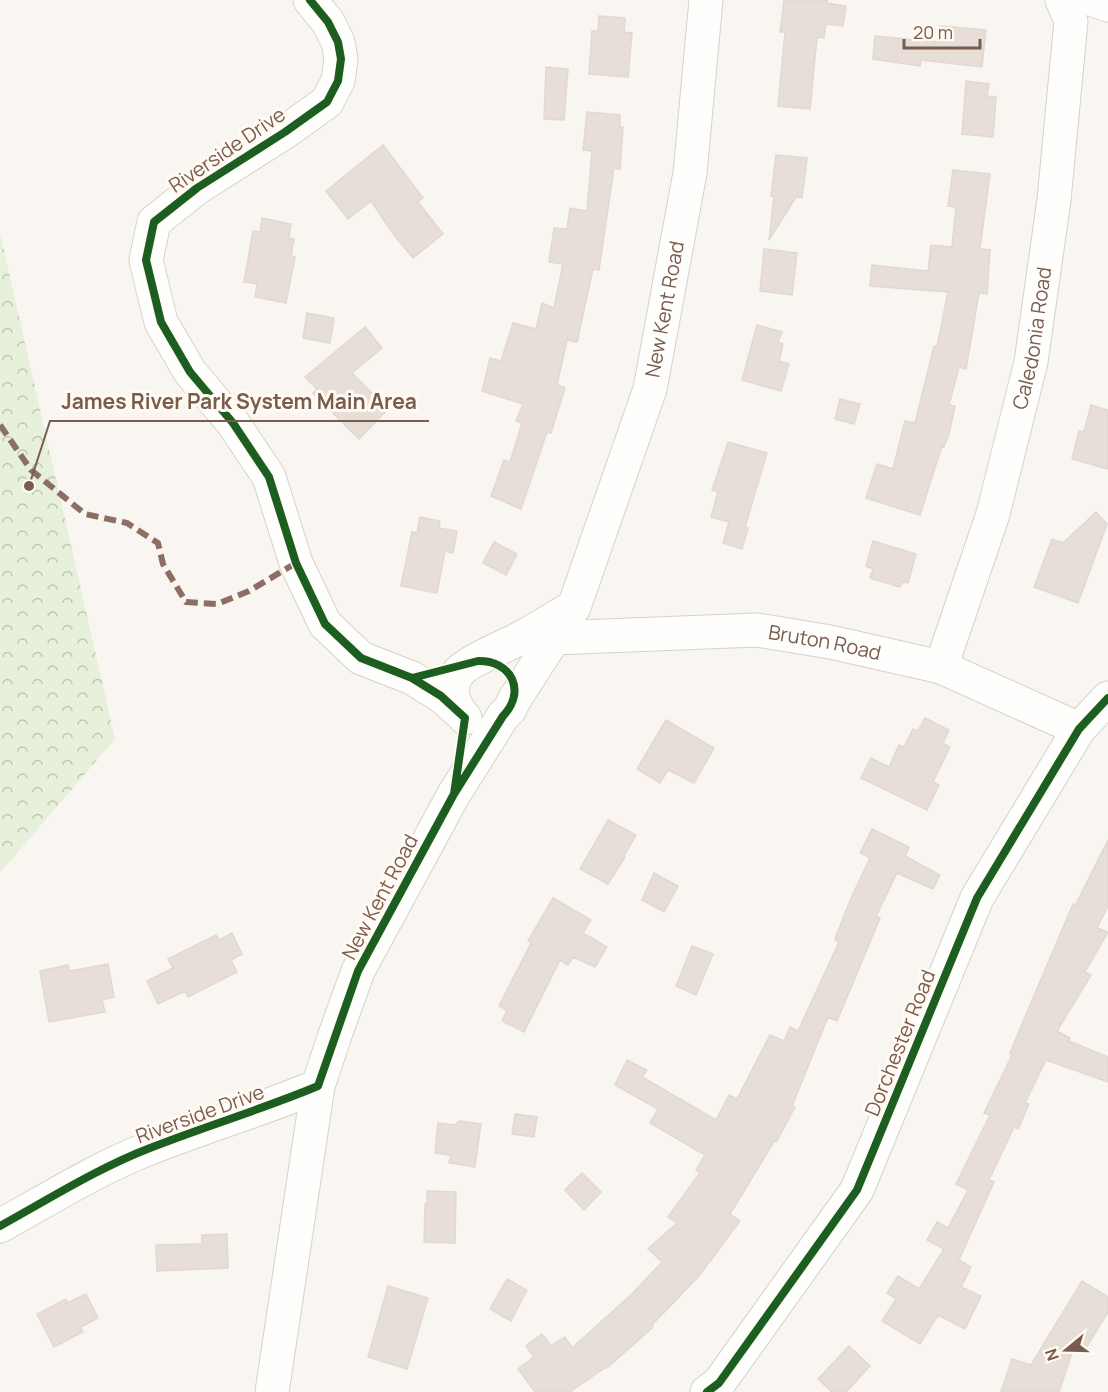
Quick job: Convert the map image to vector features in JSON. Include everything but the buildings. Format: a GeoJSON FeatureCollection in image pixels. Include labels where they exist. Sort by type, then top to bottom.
{"type":"FeatureCollection","features":[{"type":"Feature","properties":{"kind":"street","name":"Riverside Drive"},"geometry":{"type":"LineString","coordinates":[[310,0],[328,22],[338,42],[341,59],[338,81],[327,102],[285,132],[197,188],[154,222],[146,260],[162,322],[190,372],[233,423],[269,477],[296,563],[326,624],[361,658],[412,678],[441,696],[462,714]]}},
{"type":"Feature","properties":{"kind":"street","name":"New Kent Road"},"geometry":{"type":"LineString","coordinates":[[272,1392],[318,1086],[358,971],[454,794],[574,607],[650,389],[690,173],[706,0]]}},
{"type":"Feature","properties":{"kind":"street","name":"Caledonia Road"},"geometry":{"type":"LineString","coordinates":[[941,667],[993,514],[1031,362],[1054,200],[1071,21],[1062,0]]}},
{"type":"Feature","properties":{"kind":"street"},"geometry":{"type":"LineString","coordinates":[[1092,0],[1108,6]]}},
{"type":"Feature","properties":{"kind":"street","name":"New Kent Road"},"geometry":{"type":"LineString","coordinates":[[454,794],[462,714],[453,701],[452,691],[459,671],[574,607]]}},
{"type":"Feature","properties":{"kind":"street","name":"Bruton Road"},"geometry":{"type":"LineString","coordinates":[[554,638],[757,630],[830,642],[941,667],[1078,729]]}},
{"type":"Feature","properties":{"kind":"street"},"geometry":{"type":"LineString","coordinates":[[412,678],[488,660],[507,671],[515,689],[509,708],[494,722],[474,722],[462,714]]}},
{"type":"Feature","properties":{"kind":"street","name":"Dorchester Road"},"geometry":{"type":"LineString","coordinates":[[707,1392],[719,1383],[857,1190],[977,898],[1078,729],[1108,698]]}},
{"type":"Feature","properties":{"kind":"street","name":"Riverside Drive"},"geometry":{"type":"LineString","coordinates":[[0,1226],[99,1171],[149,1148],[266,1108],[318,1086]]}},
{"type":"Feature","properties":{"kind":"green space"},"geometry":{"type":"Polygon","coordinates":[[[0,233],[115,739],[0,873],[0,233]]]}},
{"type":"Feature","properties":{"kind":"marked path"},"geometry":{"type":"LineString","coordinates":[[0,425],[31,470],[85,514],[127,523],[158,543],[163,564],[186,602],[217,604],[249,591],[296,563]]}},
{"type":"Feature","properties":{"kind":"cycle path"},"geometry":{"type":"LineString","coordinates":[[310,0],[328,22],[338,42],[341,59],[338,81],[327,102],[285,132],[197,188],[154,222],[146,260],[161,322],[190,372],[233,423],[269,477],[296,563],[325,624],[361,658],[412,678],[441,696],[465,718],[454,794]]}},
{"type":"Feature","properties":{"kind":"cycle path"},"geometry":{"type":"LineString","coordinates":[[0,1226],[74,1184],[131,1156],[318,1086],[358,971],[454,794],[514,697],[512,679],[507,671],[490,662],[478,661],[412,678]]}},
{"type":"Feature","properties":{"kind":"cycle path"},"geometry":{"type":"LineString","coordinates":[[707,1392],[719,1383],[857,1190],[977,898],[1079,729],[1108,698]]}},
{"type":"Feature","properties":{"kind":"place","name":"James River Park System Main Area"},"geometry":{"type":"Point","coordinates":[29,486]}}]}
